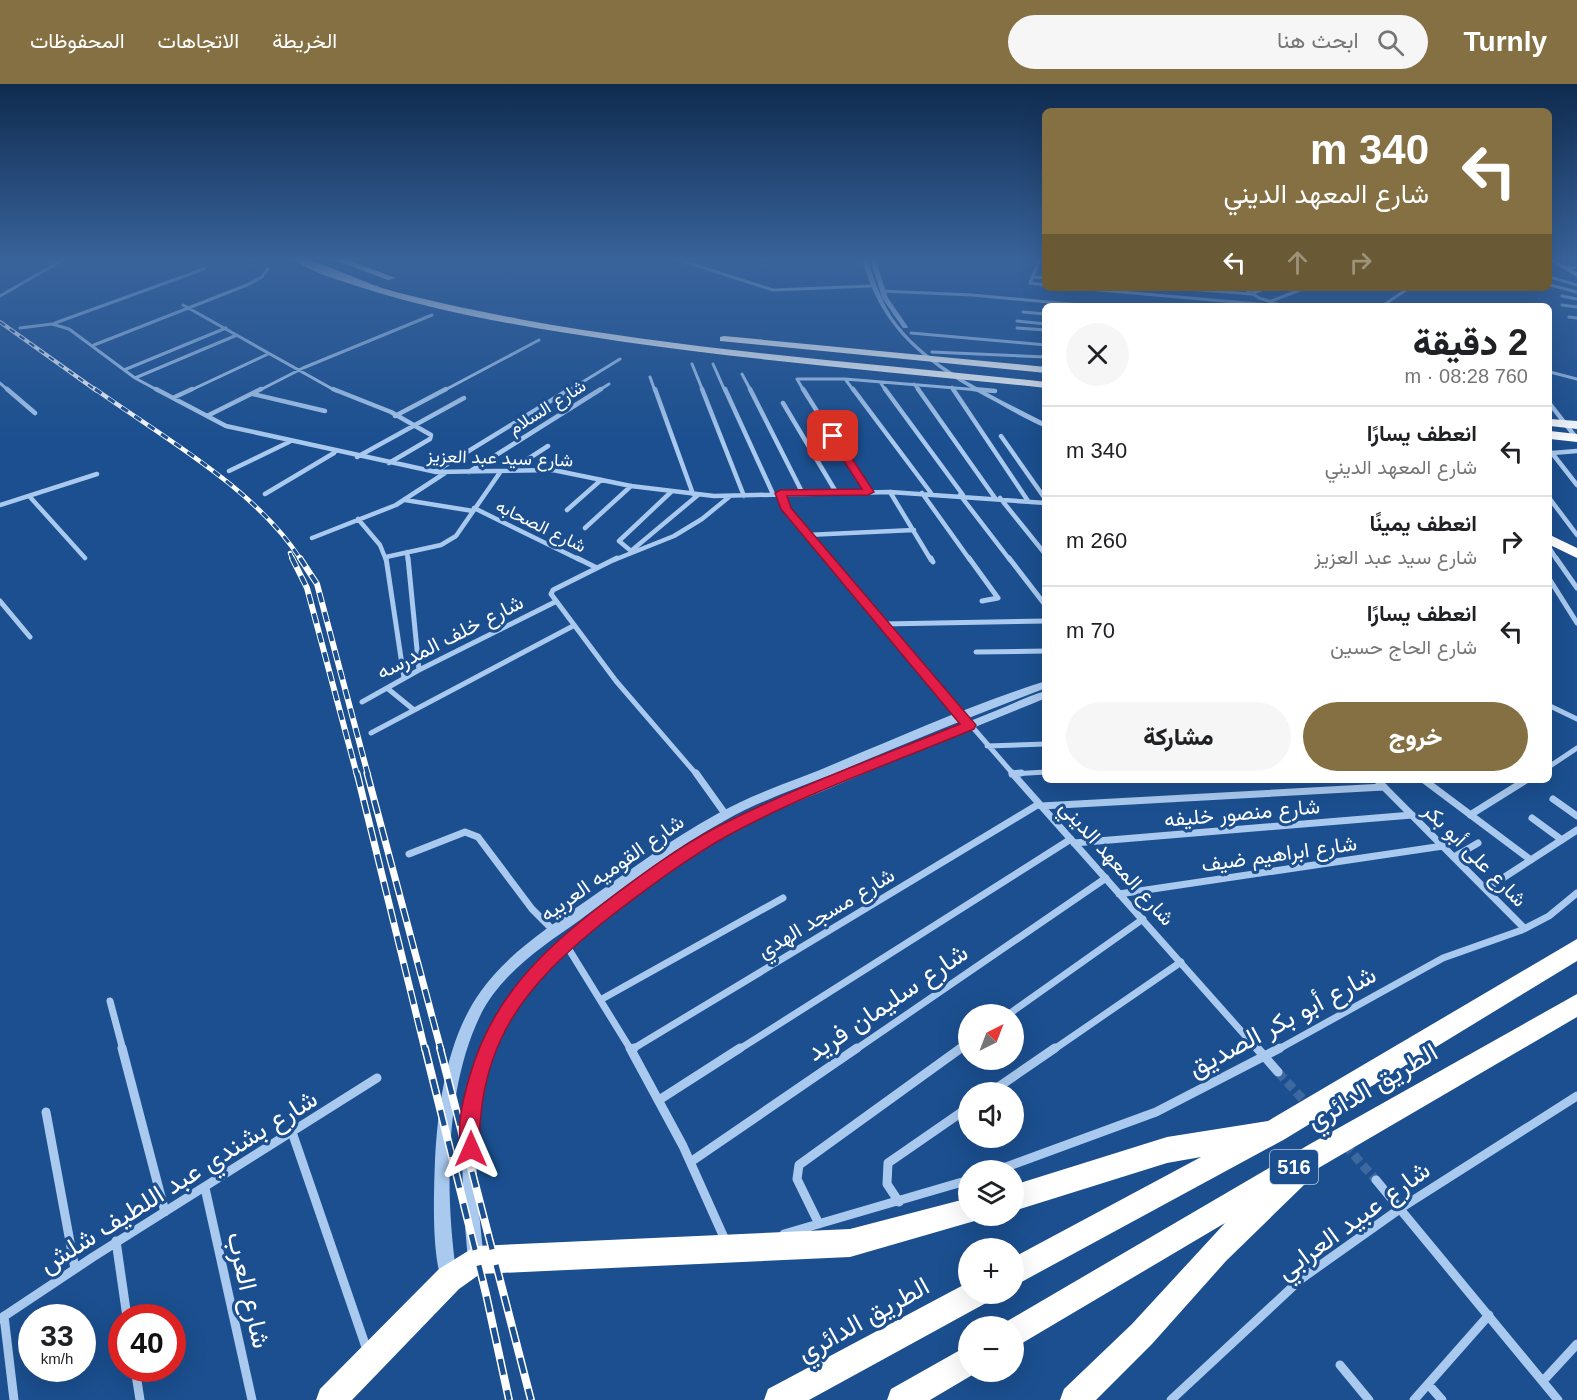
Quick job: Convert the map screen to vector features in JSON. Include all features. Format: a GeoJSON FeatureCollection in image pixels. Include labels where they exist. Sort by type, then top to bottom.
{"type":"FeatureCollection","features":[{"type":"Feature","properties":{"kind":"highway"},"geometry":{"type":"LineString","coordinates":[[507,319],[645,342],[1042,384]]}},
{"type":"Feature","properties":{"kind":"highway"},"geometry":{"type":"LineString","coordinates":[[582,319],[684,335]]}},
{"type":"Feature","properties":{"kind":"highway"},"geometry":{"type":"LineString","coordinates":[[714,338],[1042,370]]}},
{"type":"Feature","properties":{"kind":"highway"},"geometry":{"type":"LineString","coordinates":[[1552,415],[1577,417]]}},
{"type":"Feature","properties":{"kind":"highway"},"geometry":{"type":"LineString","coordinates":[[1552,423],[1577,425]]}},
{"type":"Feature","properties":{"kind":"highway"},"geometry":{"type":"LineString","coordinates":[[1552,435],[1577,439]]}},
{"type":"Feature","properties":{"kind":"highway"},"geometry":{"type":"LineString","coordinates":[[1552,540],[1577,554]]}},
{"type":"Feature","properties":{"kind":"highway","name":"الطريق الدائري"},"geometry":{"type":"LineString","coordinates":[[1024,1267],[1276,1130],[1577,949]]}},
{"type":"Feature","properties":{"kind":"highway","name":"الطريق الدائري"},"geometry":{"type":"LineString","coordinates":[[1024,1328],[1319,1153],[1577,1005]]}},
{"type":"Feature","properties":{"kind":"highway"},"geometry":{"type":"LineString","coordinates":[[1024,1195],[1167,1150],[1203,1141],[1276,1130]]}},
{"type":"Feature","properties":{"kind":"highway"},"geometry":{"type":"LineString","coordinates":[[1076,1400],[1142,1334],[1216,1251],[1319,1153]]}},
{"type":"Feature","properties":{"kind":"highway"},"geometry":{"type":"LineString","coordinates":[[331,1400],[449,1279],[476,1260],[850,1243],[958,1214]]}},
{"type":"Feature","properties":{"kind":"highway","name":"الطريق الدائري"},"geometry":{"type":"LineString","coordinates":[[779,1400],[958,1303]]}},
{"type":"Feature","properties":{"kind":"highway"},"geometry":{"type":"LineString","coordinates":[[902,1400],[958,1367]]}},
{"type":"Feature","properties":{"kind":"street"},"geometry":{"type":"LineString","coordinates":[[20,328],[52,324],[65,319]]}},
{"type":"Feature","properties":{"kind":"street"},"geometry":{"type":"LineString","coordinates":[[94,345],[160,319]]}},
{"type":"Feature","properties":{"kind":"street"},"geometry":{"type":"LineString","coordinates":[[211,319],[325,386],[413,424],[431,437],[389,463]]}},
{"type":"Feature","properties":{"kind":"street"},"geometry":{"type":"LineString","coordinates":[[207,416],[298,371],[421,319]]}},
{"type":"Feature","properties":{"kind":"street"},"geometry":{"type":"LineString","coordinates":[[889,319],[911,343],[940,366],[1042,424]]}},
{"type":"Feature","properties":{"kind":"street"},"geometry":{"type":"LineString","coordinates":[[899,319],[910,333],[932,352],[995,391],[1042,416]]}},
{"type":"Feature","properties":{"kind":"street"},"geometry":{"type":"LineString","coordinates":[[1017,321],[1042,324]]}},
{"type":"Feature","properties":{"kind":"street","name":"شارع سيد عبد العزيز"},"geometry":{"type":"LineString","coordinates":[[52,324],[69,329],[94,345],[135,378],[175,397],[226,426],[389,463],[445,472],[553,470],[631,486],[695,495],[890,492],[1042,502]]}},
{"type":"Feature","properties":{"kind":"street"},"geometry":{"type":"LineString","coordinates":[[123,370],[226,328]]}},
{"type":"Feature","properties":{"kind":"street"},"geometry":{"type":"LineString","coordinates":[[1017,328],[1042,330]]}},
{"type":"Feature","properties":{"kind":"street"},"geometry":{"type":"LineString","coordinates":[[910,333],[1042,345]]}},
{"type":"Feature","properties":{"kind":"street"},"geometry":{"type":"LineString","coordinates":[[135,378],[237,335]]}},
{"type":"Feature","properties":{"kind":"street"},"geometry":{"type":"LineString","coordinates":[[395,416],[539,340]]}},
{"type":"Feature","properties":{"kind":"street"},"geometry":{"type":"LineString","coordinates":[[932,352],[1042,357]]}},
{"type":"Feature","properties":{"kind":"street"},"geometry":{"type":"LineString","coordinates":[[175,397],[268,354]]}},
{"type":"Feature","properties":{"kind":"street"},"geometry":{"type":"LineString","coordinates":[[436,471],[620,359]]}},
{"type":"Feature","properties":{"kind":"street"},"geometry":{"type":"LineString","coordinates":[[692,364],[744,496]]}},
{"type":"Feature","properties":{"kind":"street","name":"شارع المعهد الديني"},"geometry":{"type":"LineString","coordinates":[[713,364],[776,494],[786,509],[987,746],[1278,1072]]}},
{"type":"Feature","properties":{"kind":"street"},"geometry":{"type":"LineString","coordinates":[[1552,373],[1577,380]]}},
{"type":"Feature","properties":{"kind":"street"},"geometry":{"type":"LineString","coordinates":[[742,374],[801,492]]}},
{"type":"Feature","properties":{"kind":"street"},"geometry":{"type":"LineString","coordinates":[[631,551],[695,495],[650,377]]}},
{"type":"Feature","properties":{"kind":"street"},"geometry":{"type":"LineString","coordinates":[[868,492],[797,381],[803,378],[845,379],[995,391]]}},
{"type":"Feature","properties":{"kind":"street"},"geometry":{"type":"LineString","coordinates":[[845,379],[931,493]]}},
{"type":"Feature","properties":{"kind":"street"},"geometry":{"type":"LineString","coordinates":[[880,382],[1042,601]]}},
{"type":"Feature","properties":{"kind":"street"},"geometry":{"type":"LineString","coordinates":[[0,383],[35,413]]}},
{"type":"Feature","properties":{"kind":"street","name":"شارع السلام"},"geometry":{"type":"LineString","coordinates":[[468,472],[609,384]]}},
{"type":"Feature","properties":{"kind":"street"},"geometry":{"type":"LineString","coordinates":[[914,384],[997,498],[1042,550]]}},
{"type":"Feature","properties":{"kind":"street"},"geometry":{"type":"LineString","coordinates":[[952,387],[1028,501]]}},
{"type":"Feature","properties":{"kind":"street"},"geometry":{"type":"LineString","coordinates":[[253,394],[325,411]]}},
{"type":"Feature","properties":{"kind":"street"},"geometry":{"type":"LineString","coordinates":[[357,457],[413,424],[464,398]]}},
{"type":"Feature","properties":{"kind":"street"},"geometry":{"type":"LineString","coordinates":[[783,403],[836,492]]}},
{"type":"Feature","properties":{"kind":"street"},"geometry":{"type":"LineString","coordinates":[[1552,407],[1577,439]]}},
{"type":"Feature","properties":{"kind":"street"},"geometry":{"type":"LineString","coordinates":[[1001,436],[1042,496]]}},
{"type":"Feature","properties":{"kind":"street"},"geometry":{"type":"LineString","coordinates":[[229,471],[289,442]]}},
{"type":"Feature","properties":{"kind":"street"},"geometry":{"type":"LineString","coordinates":[[510,471],[548,446]]}},
{"type":"Feature","properties":{"kind":"street"},"geometry":{"type":"LineString","coordinates":[[1552,452],[1577,451]]}},
{"type":"Feature","properties":{"kind":"street"},"geometry":{"type":"LineString","coordinates":[[266,494],[335,452]]}},
{"type":"Feature","properties":{"kind":"street"},"geometry":{"type":"LineString","coordinates":[[1552,454],[1577,485]]}},
{"type":"Feature","properties":{"kind":"street"},"geometry":{"type":"LineString","coordinates":[[386,557],[449,542],[456,536],[501,471]]}},
{"type":"Feature","properties":{"kind":"street"},"geometry":{"type":"LineString","coordinates":[[312,538],[358,519],[385,511],[445,472]]}},
{"type":"Feature","properties":{"kind":"street"},"geometry":{"type":"LineString","coordinates":[[0,505],[97,474]]}},
{"type":"Feature","properties":{"kind":"street"},"geometry":{"type":"LineString","coordinates":[[567,510],[600,480]]}},
{"type":"Feature","properties":{"kind":"street"},"geometry":{"type":"LineString","coordinates":[[585,528],[631,486]]}},
{"type":"Feature","properties":{"kind":"street"},"geometry":{"type":"LineString","coordinates":[[631,551],[619,541],[671,492]]}},
{"type":"Feature","properties":{"kind":"street"},"geometry":{"type":"LineString","coordinates":[[890,492],[933,562]]}},
{"type":"Feature","properties":{"kind":"street"},"geometry":{"type":"LineString","coordinates":[[922,493],[998,598],[982,601]]}},
{"type":"Feature","properties":{"kind":"street"},"geometry":{"type":"LineString","coordinates":[[726,815],[692,768],[616,681],[551,594],[553,590],[595,567],[686,529],[729,496]]}},
{"type":"Feature","properties":{"kind":"street"},"geometry":{"type":"LineString","coordinates":[[30,497],[86,558]]}},
{"type":"Feature","properties":{"kind":"street","name":"شارع الصحابه"},"geometry":{"type":"LineString","coordinates":[[405,500],[474,510],[595,567]]}},
{"type":"Feature","properties":{"kind":"street"},"geometry":{"type":"LineString","coordinates":[[1552,502],[1577,535]]}},
{"type":"Feature","properties":{"kind":"street"},"geometry":{"type":"LineString","coordinates":[[358,519],[380,545],[386,557],[404,678]]}},
{"type":"Feature","properties":{"kind":"street"},"geometry":{"type":"LineString","coordinates":[[807,535],[914,530]]}},
{"type":"Feature","properties":{"kind":"street"},"geometry":{"type":"LineString","coordinates":[[407,552],[419,670]]}},
{"type":"Feature","properties":{"kind":"street"},"geometry":{"type":"LineString","coordinates":[[1552,552],[1577,588]]}},
{"type":"Feature","properties":{"kind":"street"},"geometry":{"type":"LineString","coordinates":[[1552,583],[1577,623]]}},
{"type":"Feature","properties":{"kind":"street"},"geometry":{"type":"LineString","coordinates":[[0,600],[30,637]]}},
{"type":"Feature","properties":{"kind":"street","name":"شارع خلف المدرسه"},"geometry":{"type":"LineString","coordinates":[[362,702],[419,670],[555,602]]}},
{"type":"Feature","properties":{"kind":"street"},"geometry":{"type":"LineString","coordinates":[[883,624],[1042,621]]}},
{"type":"Feature","properties":{"kind":"street"},"geometry":{"type":"LineString","coordinates":[[371,733],[573,626]]}},
{"type":"Feature","properties":{"kind":"street"},"geometry":{"type":"LineString","coordinates":[[976,652],[1042,651]]}},
{"type":"Feature","properties":{"kind":"street","name":"شارع القوميه العربيه"},"geometry":{"type":"LineString","coordinates":[[476,1260],[470,1127],[477,1082],[496,1029],[513,1001],[532,976],[564,943],[648,879],[722,832],[1042,686]]}},
{"type":"Feature","properties":{"kind":"street"},"geometry":{"type":"LineString","coordinates":[[387,688],[414,710]]}},
{"type":"Feature","properties":{"kind":"street","name":"شارع القوميه العربيه"},"geometry":{"type":"LineString","coordinates":[[449,1279],[442,1245],[445,1128],[456,1061],[476,1010],[493,985],[521,957],[638,871],[726,815],[965,720],[1042,695]]}},
{"type":"Feature","properties":{"kind":"street"},"geometry":{"type":"LineString","coordinates":[[1552,707],[1577,719]]}},
{"type":"Feature","properties":{"kind":"street"},"geometry":{"type":"LineString","coordinates":[[987,746],[1042,744]]}},
{"type":"Feature","properties":{"kind":"street"},"geometry":{"type":"LineString","coordinates":[[1552,764],[1577,748]]}},
{"type":"Feature","properties":{"kind":"street"},"geometry":{"type":"LineString","coordinates":[[1012,774],[1042,772]]}},
{"type":"Feature","properties":{"kind":"street"},"geometry":{"type":"LineString","coordinates":[[1040,805],[1382,783]]}},
{"type":"Feature","properties":{"kind":"street","name":"شارع على أبو بكر"},"geometry":{"type":"LineString","coordinates":[[1382,783],[1524,928]]}},
{"type":"Feature","properties":{"kind":"street"},"geometry":{"type":"LineString","coordinates":[[1429,783],[1532,860]]}},
{"type":"Feature","properties":{"kind":"street"},"geometry":{"type":"LineString","coordinates":[[1470,815],[1521,783]]}},
{"type":"Feature","properties":{"kind":"street"},"geometry":{"type":"LineString","coordinates":[[1553,799],[1577,816]]}},
{"type":"Feature","properties":{"kind":"street","name":"شارع مسجد الهدي"},"geometry":{"type":"LineString","coordinates":[[631,1050],[1040,805]]}},
{"type":"Feature","properties":{"kind":"street","name":"شارع منصور خليفه"},"geometry":{"type":"LineString","coordinates":[[1073,841],[1412,815]]}},
{"type":"Feature","properties":{"kind":"street"},"geometry":{"type":"LineString","coordinates":[[1532,818],[1562,840]]}},
{"type":"Feature","properties":{"kind":"street"},"geometry":{"type":"LineString","coordinates":[[1486,889],[1577,830]]}},
{"type":"Feature","properties":{"kind":"street"},"geometry":{"type":"LineString","coordinates":[[409,854],[465,832],[478,837],[532,909],[554,931]]}},
{"type":"Feature","properties":{"kind":"street"},"geometry":{"type":"LineString","coordinates":[[659,1100],[1073,841]]}},
{"type":"Feature","properties":{"kind":"street"},"geometry":{"type":"LineString","coordinates":[[1454,857],[1478,843]]}},
{"type":"Feature","properties":{"kind":"street","name":"شارع ابراهيم ضيف"},"geometry":{"type":"LineString","coordinates":[[1119,894],[1443,846]]}},
{"type":"Feature","properties":{"kind":"street","name":"شارع سليمان فريد"},"geometry":{"type":"LineString","coordinates":[[692,1161],[1106,878]]}},
{"type":"Feature","properties":{"kind":"street","name":"شارع أبو بكر الصديق"},"geometry":{"type":"LineString","coordinates":[[1024,1160],[1156,1112],[1264,1057],[1443,958],[1524,928],[1549,916],[1577,893]]}},
{"type":"Feature","properties":{"kind":"street"},"geometry":{"type":"LineString","coordinates":[[602,999],[783,898]]}},
{"type":"Feature","properties":{"kind":"street"},"geometry":{"type":"LineString","coordinates":[[1023,1004],[1143,919]]}},
{"type":"Feature","properties":{"kind":"street"},"geometry":{"type":"LineString","coordinates":[[564,943],[602,999],[692,1161],[729,1249],[958,1183]]}},
{"type":"Feature","properties":{"kind":"street"},"geometry":{"type":"LineString","coordinates":[[1006,1082],[1181,962]]}},
{"type":"Feature","properties":{"kind":"street"},"geometry":{"type":"LineString","coordinates":[[110,1001],[165,1212]]}},
{"type":"Feature","properties":{"kind":"street"},"geometry":{"type":"LineString","coordinates":[[819,1224],[797,1179],[797,1170],[801,1162],[958,1051]]}},
{"type":"Feature","properties":{"kind":"street","name":"شارع بشندي عبد اللطيف شلش"},"geometry":{"type":"LineString","coordinates":[[2,1318],[116,1241],[293,1135],[377,1078]]}},
{"type":"Feature","properties":{"kind":"street","name":"شارع عبيد العرابي"},"geometry":{"type":"LineString","coordinates":[[1171,1400],[1302,1279],[1401,1208],[1577,1096]]}},
{"type":"Feature","properties":{"kind":"street"},"geometry":{"type":"LineString","coordinates":[[46,1112],[75,1269]]}},
{"type":"Feature","properties":{"kind":"street"},"geometry":{"type":"LineString","coordinates":[[899,1202],[888,1189],[884,1175],[888,1163],[958,1115]]}},
{"type":"Feature","properties":{"kind":"street"},"geometry":{"type":"LineString","coordinates":[[293,1135],[371,1360]]}},
{"type":"Feature","properties":{"kind":"street"},"geometry":{"type":"LineString","coordinates":[[1376,1180],[1558,1400]]}},
{"type":"Feature","properties":{"kind":"street","name":"شارع العرب"},"geometry":{"type":"LineString","coordinates":[[205,1188],[252,1400]]}},
{"type":"Feature","properties":{"kind":"street"},"geometry":{"type":"LineString","coordinates":[[116,1241],[125,1304]]}},
{"type":"Feature","properties":{"kind":"street"},"geometry":{"type":"LineString","coordinates":[[1414,1400],[1489,1315]]}},
{"type":"Feature","properties":{"kind":"street"},"geometry":{"type":"LineString","coordinates":[[2,1318],[14,1400]]}},
{"type":"Feature","properties":{"kind":"street"},"geometry":{"type":"LineString","coordinates":[[1543,1381],[1577,1344]]}},
{"type":"Feature","properties":{"kind":"street"},"geometry":{"type":"LineString","coordinates":[[1340,1365],[1369,1400]]}},
{"type":"Feature","properties":{"kind":"street"},"geometry":{"type":"LineString","coordinates":[[137,1382],[140,1400]]}},
{"type":"Feature","properties":{"kind":"street"},"geometry":{"type":"LineString","coordinates":[[1428,1384],[1442,1400]]}},
{"type":"Feature","properties":{"kind":"tunnel"},"geometry":{"type":"LineString","coordinates":[[1278,1072],[1308,1105]]}},
{"type":"Feature","properties":{"kind":"tunnel"},"geometry":{"type":"LineString","coordinates":[[1315,1112],[1336,1136]]}},
{"type":"Feature","properties":{"kind":"tunnel"},"geometry":{"type":"LineString","coordinates":[[1345,1145],[1376,1180]]}},
{"type":"Feature","properties":{"kind":"railway"},"geometry":{"type":"LineString","coordinates":[[0,322],[97,391]]}},
{"type":"Feature","properties":{"kind":"railway"},"geometry":{"type":"LineString","coordinates":[[95,389],[179,446],[234,488],[260,510],[301,560]]}},
{"type":"Feature","properties":{"kind":"railway"},"geometry":{"type":"LineString","coordinates":[[290,553],[293,560]]}},
{"type":"Feature","properties":{"kind":"railway"},"geometry":{"type":"LineString","coordinates":[[300,558],[317,584],[368,775]]}},
{"type":"Feature","properties":{"kind":"railway"},"geometry":{"type":"LineString","coordinates":[[293,560],[307,588],[357,775]]}},
{"type":"Feature","properties":{"kind":"railway"},"geometry":{"type":"LineString","coordinates":[[357,773],[425,1050]]}},
{"type":"Feature","properties":{"kind":"railway"},"geometry":{"type":"LineString","coordinates":[[367,773],[441,1050]]}},
{"type":"Feature","properties":{"kind":"railway"},"geometry":{"type":"LineString","coordinates":[[425,1048],[486,1294],[509,1400]]}},
{"type":"Feature","properties":{"kind":"railway"},"geometry":{"type":"LineString","coordinates":[[440,1048],[531,1400]]}},
{"type":"Feature","properties":{"kind":"route"},"geometry":{"type":"LineString","coordinates":[[471,1149],[470,1127],[474,1092],[483,1059],[496,1029],[532,976],[564,943],[680,856],[722,832],[786,802],[969,725],[786,509],[780,493],[868,492],[833,436]]}}]}
